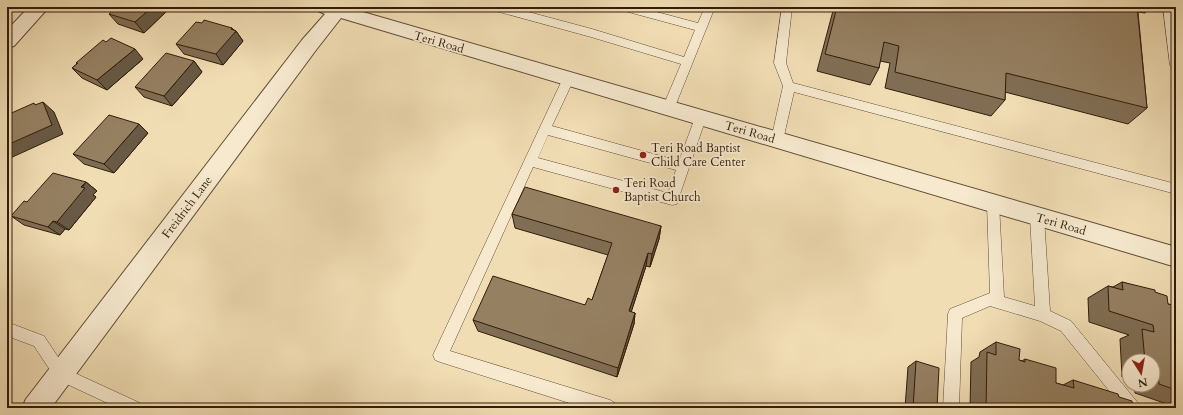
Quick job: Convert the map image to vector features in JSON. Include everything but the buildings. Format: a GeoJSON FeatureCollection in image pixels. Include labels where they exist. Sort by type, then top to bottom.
{"type":"FeatureCollection","features":[{"type":"Feature","properties":{"kind":"street"},"geometry":{"type":"LineString","coordinates":[[7,41],[40,7]]}},
{"type":"Feature","properties":{"kind":"street","name":"Teri Road"},"geometry":{"type":"LineString","coordinates":[[334,9],[668,109],[1176,257]]}},
{"type":"Feature","properties":{"kind":"street","name":"Freidrich Lane"},"geometry":{"type":"LineString","coordinates":[[35,408],[300,57],[334,9]]}},
{"type":"Feature","properties":{"kind":"lane"},"geometry":{"type":"LineString","coordinates":[[496,7],[592,33],[688,62]]}},
{"type":"Feature","properties":{"kind":"lane"},"geometry":{"type":"LineString","coordinates":[[625,7],[701,28]]}},
{"type":"Feature","properties":{"kind":"lane"},"geometry":{"type":"LineString","coordinates":[[668,109],[710,7]]}},
{"type":"Feature","properties":{"kind":"lane"},"geometry":{"type":"LineString","coordinates":[[777,140],[790,86],[780,62],[787,7]]}},
{"type":"Feature","properties":{"kind":"lane"},"geometry":{"type":"LineString","coordinates":[[1171,12],[1176,58]]}},
{"type":"Feature","properties":{"kind":"lane"},"geometry":{"type":"LineString","coordinates":[[568,79],[440,355],[610,408]]}},
{"type":"Feature","properties":{"kind":"lane"},"geometry":{"type":"LineString","coordinates":[[790,86],[1176,189]]}},
{"type":"Feature","properties":{"kind":"lane"},"geometry":{"type":"LineString","coordinates":[[530,161],[672,200],[700,118]]}},
{"type":"Feature","properties":{"kind":"lane"},"geometry":{"type":"LineString","coordinates":[[544,129],[684,167]]}},
{"type":"Feature","properties":{"kind":"lane"},"geometry":{"type":"LineString","coordinates":[[993,204],[997,301]]}},
{"type":"Feature","properties":{"kind":"lane"},"geometry":{"type":"LineString","coordinates":[[1037,217],[1043,315]]}},
{"type":"Feature","properties":{"kind":"lane"},"geometry":{"type":"LineString","coordinates":[[950,408],[955,314],[990,299],[1043,315],[1066,326],[1133,408]]}},
{"type":"Feature","properties":{"kind":"lane"},"geometry":{"type":"LineString","coordinates":[[7,329],[39,341],[61,374],[135,408]]}},
{"type":"Feature","properties":{"kind":"place","name":"Teri Road Baptist Child Care Center"},"geometry":{"type":"Point","coordinates":[643,155]}},
{"type":"Feature","properties":{"kind":"place","name":"Teri Road Baptist Church"},"geometry":{"type":"Point","coordinates":[616,190]}}]}
